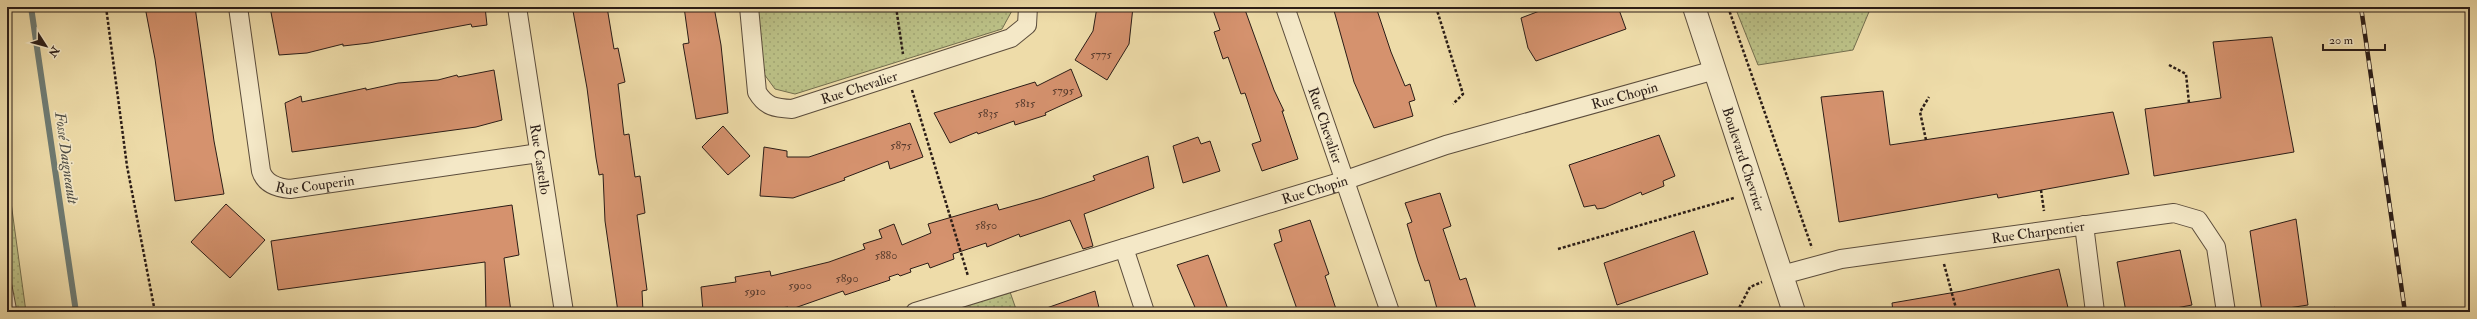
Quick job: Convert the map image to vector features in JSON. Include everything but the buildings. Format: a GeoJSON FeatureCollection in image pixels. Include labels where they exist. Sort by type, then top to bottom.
{"type":"FeatureCollection","features":[{"type":"Feature","properties":{"kind":"street","name":"Rue Couperin"},"geometry":{"type":"LineString","coordinates":[[238,7],[261,171],[268,182],[276,187],[290,189],[540,153]]}},
{"type":"Feature","properties":{"kind":"street","name":"Rue Castello"},"geometry":{"type":"LineString","coordinates":[[517,7],[564,312]]}},
{"type":"Feature","properties":{"kind":"street","name":"Rue Chevalier"},"geometry":{"type":"LineString","coordinates":[[749,7],[757,92],[762,101],[775,108],[792,109],[1011,38],[1027,25],[1028,7]]}},
{"type":"Feature","properties":{"kind":"street","name":"Rue Chevalier"},"geometry":{"type":"LineString","coordinates":[[1285,7],[1346,180],[1390,312]]}},
{"type":"Feature","properties":{"kind":"street","name":"Boulevard Chevrier"},"geometry":{"type":"LineString","coordinates":[[1694,7],[1715,70],[1772,279],[1794,312]]}},
{"type":"Feature","properties":{"kind":"street","name":"Rue Chopin"},"geometry":{"type":"LineString","coordinates":[[915,312],[1346,180],[1446,145],[1715,70]]}},
{"type":"Feature","properties":{"kind":"street","name":"Rue Charpentier"},"geometry":{"type":"LineString","coordinates":[[1772,279],[1818,264],[1941,244],[2047,232],[2084,224],[2174,213],[2198,220],[2216,247],[2226,312]]}},
{"type":"Feature","properties":{"kind":"street"},"geometry":{"type":"LineString","coordinates":[[2084,224],[2095,312]]}},
{"type":"Feature","properties":{"kind":"street"},"geometry":{"type":"LineString","coordinates":[[1124,248],[1145,312]]}},
{"type":"Feature","properties":{"kind":"lane"},"geometry":{"type":"LineString","coordinates":[[7,286],[12,312]]}},
{"type":"Feature","properties":{"kind":"path"},"geometry":{"type":"LineString","coordinates":[[106,7],[127,166],[155,312]]}},
{"type":"Feature","properties":{"kind":"path"},"geometry":{"type":"LineString","coordinates":[[896,7],[906,72],[974,294]]}},
{"type":"Feature","properties":{"kind":"path"},"geometry":{"type":"LineString","coordinates":[[1436,7],[1463,94],[1453,104]]}},
{"type":"Feature","properties":{"kind":"path"},"geometry":{"type":"LineString","coordinates":[[1480,9],[1486,7]]}},
{"type":"Feature","properties":{"kind":"path"},"geometry":{"type":"LineString","coordinates":[[1728,7],[1818,264]]}},
{"type":"Feature","properties":{"kind":"path"},"geometry":{"type":"LineString","coordinates":[[2169,65],[2186,74],[2189,103]]}},
{"type":"Feature","properties":{"kind":"path"},"geometry":{"type":"LineString","coordinates":[[1926,140],[1920,112],[1929,97]]}},
{"type":"Feature","properties":{"kind":"path"},"geometry":{"type":"LineString","coordinates":[[1558,249],[1735,198]]}},
{"type":"Feature","properties":{"kind":"path"},"geometry":{"type":"LineString","coordinates":[[1944,261],[1957,312]]}},
{"type":"Feature","properties":{"kind":"path"},"geometry":{"type":"LineString","coordinates":[[1737,312],[1750,287],[1772,279]]}},
{"type":"Feature","properties":{"kind":"path"},"geometry":{"type":"LineString","coordinates":[[2304,312],[2335,308]]}},
{"type":"Feature","properties":{"kind":"green space"},"geometry":{"type":"Polygon","coordinates":[[[757,7],[1014,7],[1002,29],[795,94],[775,89],[764,74],[757,7]]]}},
{"type":"Feature","properties":{"kind":"green space"},"geometry":{"type":"Polygon","coordinates":[[[1735,7],[1871,7],[1853,50],[1758,65],[1735,7]]]}},
{"type":"Feature","properties":{"kind":"green space"},"geometry":{"type":"Polygon","coordinates":[[[7,173],[26,312],[7,312],[7,173]]]}},
{"type":"Feature","properties":{"kind":"green space"},"geometry":{"type":"Polygon","coordinates":[[[1009,289],[1017,312],[936,312],[1009,289]]]}},
{"type":"Feature","properties":{"kind":"waterway","name":"Fossé Daigneault"},"geometry":{"type":"LineString","coordinates":[[31,7],[76,312]]}},
{"type":"Feature","properties":{"kind":"railway"},"geometry":{"type":"LineString","coordinates":[[2361,7],[2405,312]]}}]}
